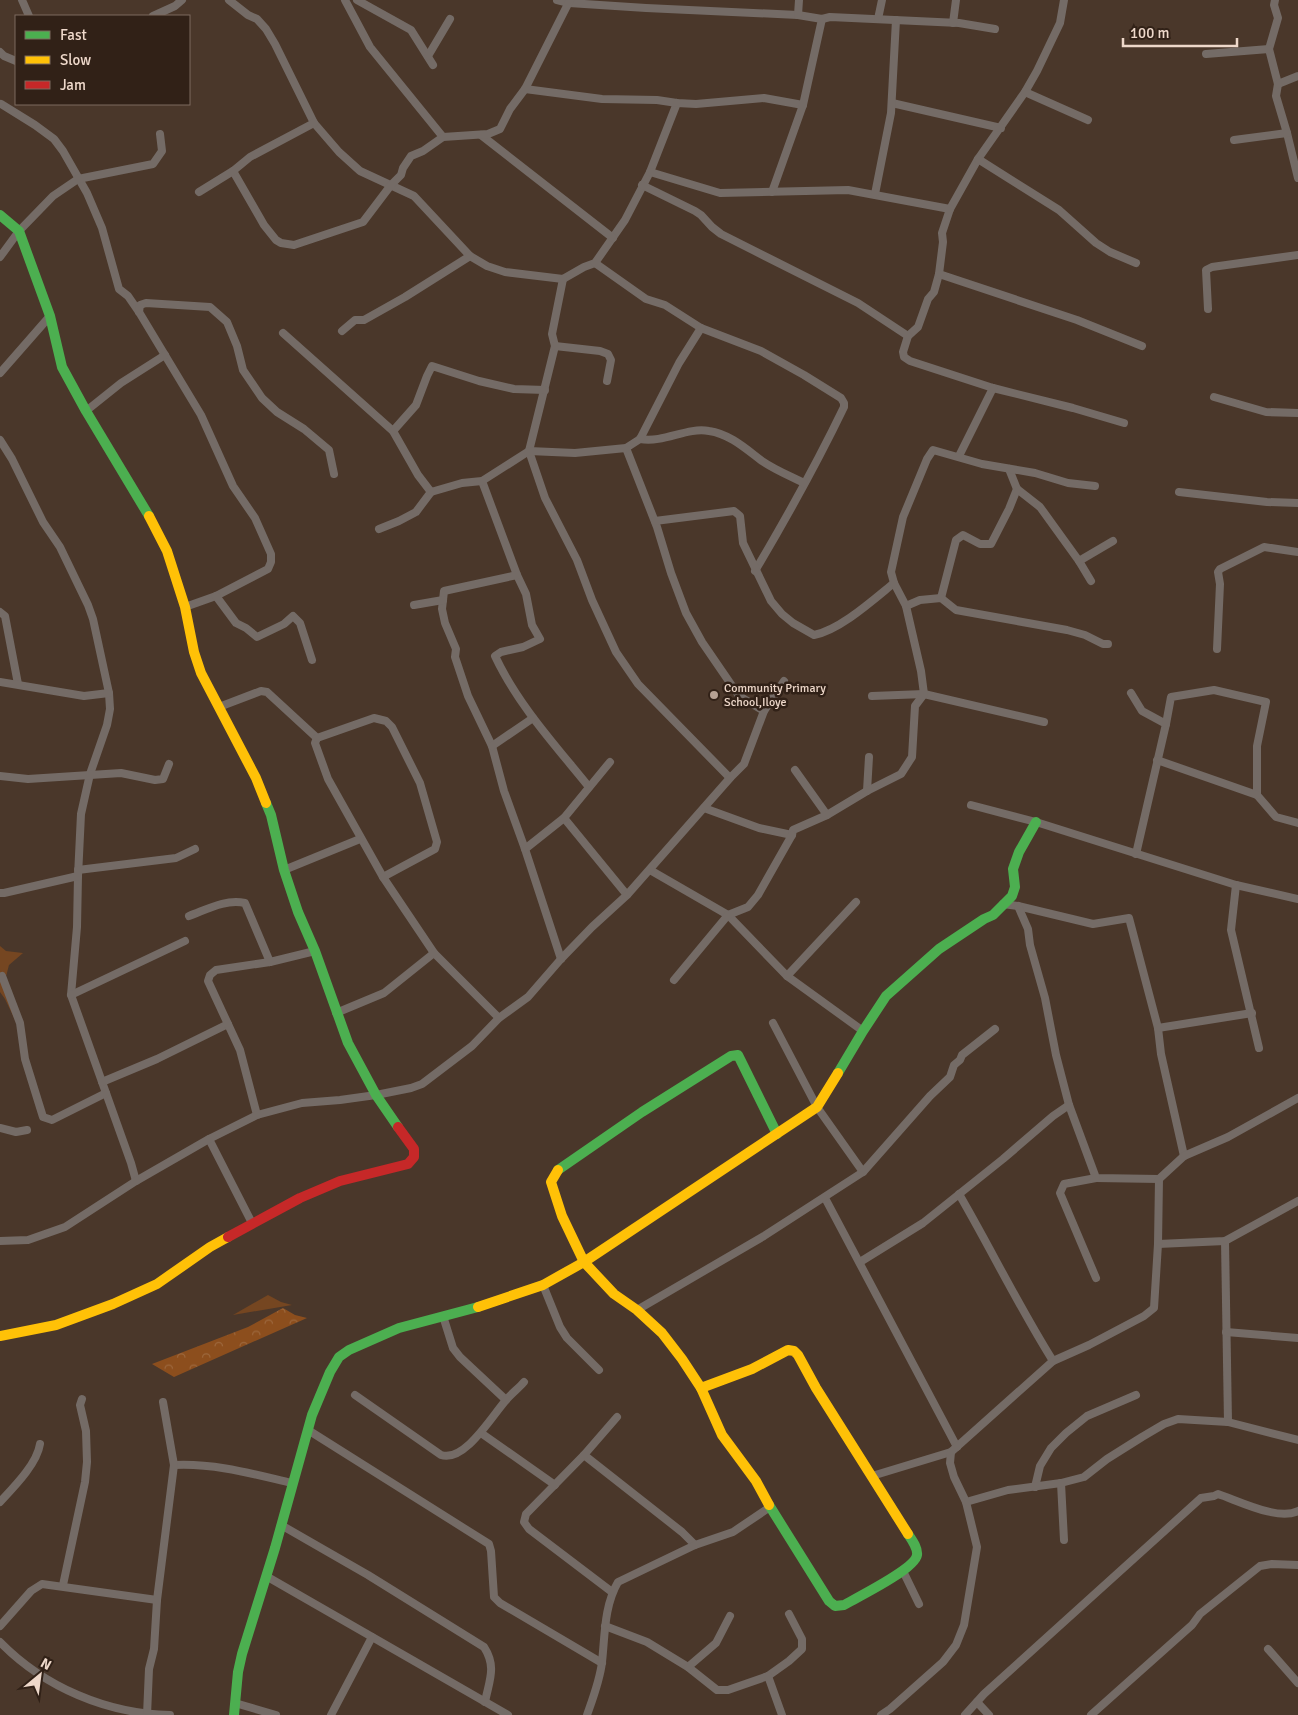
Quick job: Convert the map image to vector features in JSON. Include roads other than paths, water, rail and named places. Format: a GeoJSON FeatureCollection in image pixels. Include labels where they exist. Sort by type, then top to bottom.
{"type":"FeatureCollection","features":[{"type":"Feature","properties":{"kind":"street"},"geometry":{"type":"LineString","coordinates":[[22,0],[29,15]]}},
{"type":"Feature","properties":{"kind":"street"},"geometry":{"type":"LineString","coordinates":[[155,15],[175,6],[182,0]]}},
{"type":"Feature","properties":{"kind":"street"},"geometry":{"type":"LineString","coordinates":[[229,0],[257,20],[266,29],[314,123],[339,152],[360,171],[405,191],[421,202],[470,256],[487,266],[505,272],[563,279],[595,263],[625,220],[650,172],[677,103]]}},
{"type":"Feature","properties":{"kind":"street"},"geometry":{"type":"LineString","coordinates":[[345,0],[370,47],[443,137]]}},
{"type":"Feature","properties":{"kind":"street"},"geometry":{"type":"LineString","coordinates":[[357,0],[412,30],[432,65]]}},
{"type":"Feature","properties":{"kind":"street"},"geometry":{"type":"LineString","coordinates":[[557,0],[646,8],[798,15],[822,19],[830,17],[959,22],[995,29]]}},
{"type":"Feature","properties":{"kind":"street"},"geometry":{"type":"LineString","coordinates":[[798,15],[799,0]]}},
{"type":"Feature","properties":{"kind":"street"},"geometry":{"type":"LineString","coordinates":[[878,19],[882,0]]}},
{"type":"Feature","properties":{"kind":"street"},"geometry":{"type":"LineString","coordinates":[[953,23],[956,0]]}},
{"type":"Feature","properties":{"kind":"street"},"geometry":{"type":"LineString","coordinates":[[1064,0],[1060,23],[1025,92],[978,159],[950,209],[942,233],[940,274],[918,327],[908,336],[903,352],[904,358],[910,361],[993,388],[1124,423]]}},
{"type":"Feature","properties":{"kind":"street"},"geometry":{"type":"LineString","coordinates":[[1275,0],[1274,5],[1278,18],[1269,49],[1278,84],[1276,96],[1298,178]]}},
{"type":"Feature","properties":{"kind":"street"},"geometry":{"type":"LineString","coordinates":[[233,171],[264,225],[276,240],[286,245],[294,245],[363,222],[401,175],[410,156],[423,151],[443,137],[481,135],[500,129],[510,109],[525,89],[570,1]]}},
{"type":"Feature","properties":{"kind":"street"},"geometry":{"type":"LineString","coordinates":[[428,56],[450,19]]}},
{"type":"Feature","properties":{"kind":"street"},"geometry":{"type":"LineString","coordinates":[[772,192],[804,105],[822,19]]}},
{"type":"Feature","properties":{"kind":"street"},"geometry":{"type":"LineString","coordinates":[[876,194],[892,103],[896,20]]}},
{"type":"Feature","properties":{"kind":"street"},"geometry":{"type":"LineString","coordinates":[[1206,54],[1269,49]]}},
{"type":"Feature","properties":{"kind":"street"},"geometry":{"type":"LineString","coordinates":[[0,52],[15,61]]}},
{"type":"Feature","properties":{"kind":"street"},"geometry":{"type":"LineString","coordinates":[[1278,84],[1298,76]]}},
{"type":"Feature","properties":{"kind":"street"},"geometry":{"type":"LineString","coordinates":[[525,89],[602,99],[657,100],[696,104],[764,98],[804,105]]}},
{"type":"Feature","properties":{"kind":"street"},"geometry":{"type":"LineString","coordinates":[[1025,92],[1088,120]]}},
{"type":"Feature","properties":{"kind":"street"},"geometry":{"type":"LineString","coordinates":[[892,103],[1001,128]]}},
{"type":"Feature","properties":{"kind":"street"},"geometry":{"type":"LineString","coordinates":[[1,104],[54,139],[63,151],[87,193],[102,228],[119,289],[137,307],[201,415],[233,486],[255,518],[271,554],[272,562],[268,569],[216,596],[185,607]]}},
{"type":"Feature","properties":{"kind":"street"},"geometry":{"type":"LineString","coordinates":[[199,192],[233,171],[250,157],[314,123]]}},
{"type":"Feature","properties":{"kind":"street"},"geometry":{"type":"LineString","coordinates":[[1234,140],[1287,133]]}},
{"type":"Feature","properties":{"kind":"street"},"geometry":{"type":"LineString","coordinates":[[0,257],[19,231],[53,196],[78,180],[154,164],[162,151],[160,134]]}},
{"type":"Feature","properties":{"kind":"street"},"geometry":{"type":"LineString","coordinates":[[481,135],[613,238]]}},
{"type":"Feature","properties":{"kind":"street"},"geometry":{"type":"LineString","coordinates":[[978,159],[1059,210],[1096,243],[1110,252],[1136,263]]}},
{"type":"Feature","properties":{"kind":"street"},"geometry":{"type":"LineString","coordinates":[[650,172],[720,193],[840,189],[876,194],[950,209]]}},
{"type":"Feature","properties":{"kind":"street"},"geometry":{"type":"LineString","coordinates":[[642,185],[695,211],[721,234],[858,303],[908,336]]}},
{"type":"Feature","properties":{"kind":"street"},"geometry":{"type":"LineString","coordinates":[[0,215],[19,231],[50,316],[62,367],[155,526],[167,551],[185,607],[194,652],[201,673],[256,778],[271,815],[284,870],[298,912],[315,951],[348,1043],[376,1095],[414,1148],[414,1157],[408,1164],[340,1181],[300,1198],[210,1247],[157,1284],[113,1304],[56,1325],[0,1336]]}},
{"type":"Feature","properties":{"kind":"street"},"geometry":{"type":"LineString","coordinates":[[1208,308],[1206,270],[1212,267],[1298,255]]}},
{"type":"Feature","properties":{"kind":"street"},"geometry":{"type":"LineString","coordinates":[[342,332],[355,320],[364,320],[405,297],[470,256]]}},
{"type":"Feature","properties":{"kind":"street"},"geometry":{"type":"LineString","coordinates":[[595,263],[639,294],[670,307],[701,328],[761,351],[804,375],[841,398],[844,402],[844,407],[796,502],[756,571]]}},
{"type":"Feature","properties":{"kind":"street"},"geometry":{"type":"LineString","coordinates":[[940,274],[1077,320],[1142,346]]}},
{"type":"Feature","properties":{"kind":"street"},"geometry":{"type":"LineString","coordinates":[[563,279],[552,334],[555,346],[529,451],[545,498],[577,560],[592,600],[616,652],[638,684],[730,778]]}},
{"type":"Feature","properties":{"kind":"street"},"geometry":{"type":"LineString","coordinates":[[137,307],[146,303],[210,306],[228,322],[243,370],[262,398],[277,412],[304,429],[329,450],[334,474]]}},
{"type":"Feature","properties":{"kind":"street"},"geometry":{"type":"LineString","coordinates":[[0,373],[50,316]]}},
{"type":"Feature","properties":{"kind":"street"},"geometry":{"type":"LineString","coordinates":[[379,529],[416,512],[431,492],[462,483],[482,480],[529,451],[575,453],[626,448],[640,439],[679,363],[701,328]]}},
{"type":"Feature","properties":{"kind":"street"},"geometry":{"type":"LineString","coordinates":[[283,333],[392,431],[418,475],[431,492]]}},
{"type":"Feature","properties":{"kind":"street"},"geometry":{"type":"LineString","coordinates":[[555,346],[600,351],[608,354],[611,360],[606,380]]}},
{"type":"Feature","properties":{"kind":"street"},"geometry":{"type":"LineString","coordinates":[[86,411],[121,383],[165,355]]}},
{"type":"Feature","properties":{"kind":"street"},"geometry":{"type":"LineString","coordinates":[[392,431],[416,405],[432,366],[514,389],[544,390]]}},
{"type":"Feature","properties":{"kind":"street"},"geometry":{"type":"LineString","coordinates":[[958,456],[993,388]]}},
{"type":"Feature","properties":{"kind":"street"},"geometry":{"type":"LineString","coordinates":[[1214,397],[1266,412],[1298,412]]}},
{"type":"Feature","properties":{"kind":"street"},"geometry":{"type":"LineString","coordinates":[[640,439],[656,440],[697,431],[711,431],[741,444],[762,461],[804,483]]}},
{"type":"Feature","properties":{"kind":"street"},"geometry":{"type":"LineString","coordinates":[[0,440],[12,459],[43,522],[60,548],[88,605],[93,618],[109,693],[110,709],[107,725],[90,774],[81,814],[78,927],[71,995],[131,1162],[136,1181]]}},
{"type":"Feature","properties":{"kind":"street"},"geometry":{"type":"LineString","coordinates":[[626,448],[654,520],[686,613],[702,642],[739,696],[764,711]]}},
{"type":"Feature","properties":{"kind":"street"},"geometry":{"type":"LineString","coordinates":[[674,980],[728,915],[748,907],[758,895],[793,830],[827,815],[867,791],[901,774],[912,757],[915,706],[924,694],[921,671],[906,606],[894,583],[891,572],[903,517],[927,459],[933,450],[974,462],[1095,486]]}},
{"type":"Feature","properties":{"kind":"street"},"geometry":{"type":"LineString","coordinates":[[1009,469],[1017,489],[1040,508],[1079,561],[1091,581]]}},
{"type":"Feature","properties":{"kind":"street"},"geometry":{"type":"LineString","coordinates":[[482,480],[517,575],[526,594],[532,624],[540,639],[523,647],[502,652],[496,656],[500,667],[533,718],[589,787]]}},
{"type":"Feature","properties":{"kind":"street"},"geometry":{"type":"LineString","coordinates":[[941,598],[956,540],[963,535],[980,544],[991,544],[1017,489]]}},
{"type":"Feature","properties":{"kind":"street"},"geometry":{"type":"LineString","coordinates":[[1179,492],[1267,502],[1298,503]]}},
{"type":"Feature","properties":{"kind":"street"},"geometry":{"type":"LineString","coordinates":[[654,520],[734,511],[738,513],[743,544],[772,601],[782,614],[806,632],[814,635],[824,633],[863,608],[894,583]]}},
{"type":"Feature","properties":{"kind":"street"},"geometry":{"type":"LineString","coordinates":[[1079,561],[1113,541]]}},
{"type":"Feature","properties":{"kind":"street"},"geometry":{"type":"LineString","coordinates":[[1217,648],[1220,584],[1218,572],[1220,569],[1264,547],[1298,552]]}},
{"type":"Feature","properties":{"kind":"street"},"geometry":{"type":"LineString","coordinates":[[517,575],[444,592],[445,623],[456,649],[455,658],[465,688],[492,746],[504,791],[561,959]]}},
{"type":"Feature","properties":{"kind":"street"},"geometry":{"type":"LineString","coordinates":[[216,596],[236,623],[257,637],[284,624],[293,616],[300,623],[312,660]]}},
{"type":"Feature","properties":{"kind":"street"},"geometry":{"type":"LineString","coordinates":[[906,606],[920,600],[941,598],[956,610],[1067,630],[1085,635],[1103,644],[1108,644]]}},
{"type":"Feature","properties":{"kind":"street"},"geometry":{"type":"LineString","coordinates":[[414,605],[443,600]]}},
{"type":"Feature","properties":{"kind":"street"},"geometry":{"type":"LineString","coordinates":[[0,612],[5,616],[18,684]]}},
{"type":"Feature","properties":{"kind":"street"},"geometry":{"type":"LineString","coordinates":[[0,1241],[28,1240],[65,1227],[136,1181],[208,1139],[257,1115],[302,1103],[376,1095],[422,1084],[472,1046],[499,1018],[528,997],[592,927],[627,896],[744,764],[764,711],[784,681]]}},
{"type":"Feature","properties":{"kind":"street"},"geometry":{"type":"LineString","coordinates":[[0,682],[84,696],[109,693]]}},
{"type":"Feature","properties":{"kind":"street"},"geometry":{"type":"LineString","coordinates":[[1136,854],[1171,697],[1214,690],[1266,702],[1256,746],[1257,794]]}},
{"type":"Feature","properties":{"kind":"street"},"geometry":{"type":"LineString","coordinates":[[219,707],[261,691],[267,692],[317,738]]}},
{"type":"Feature","properties":{"kind":"street"},"geometry":{"type":"LineString","coordinates":[[1131,693],[1142,711],[1166,724]]}},
{"type":"Feature","properties":{"kind":"street"},"geometry":{"type":"LineString","coordinates":[[872,696],[924,694],[1044,722]]}},
{"type":"Feature","properties":{"kind":"street"},"geometry":{"type":"LineString","coordinates":[[317,738],[374,718],[386,721],[392,727],[420,784],[437,842],[435,848],[383,877]]}},
{"type":"Feature","properties":{"kind":"street"},"geometry":{"type":"LineString","coordinates":[[492,746],[533,718]]}},
{"type":"Feature","properties":{"kind":"street"},"geometry":{"type":"LineString","coordinates":[[317,738],[315,743],[328,779],[383,877],[434,953],[499,1018]]}},
{"type":"Feature","properties":{"kind":"street"},"geometry":{"type":"LineString","coordinates":[[867,791],[869,757]]}},
{"type":"Feature","properties":{"kind":"street"},"geometry":{"type":"LineString","coordinates":[[1157,760],[1257,794],[1276,817],[1298,823]]}},
{"type":"Feature","properties":{"kind":"street"},"geometry":{"type":"LineString","coordinates":[[525,849],[564,818],[610,762]]}},
{"type":"Feature","properties":{"kind":"street"},"geometry":{"type":"LineString","coordinates":[[0,776],[28,779],[121,773],[155,780],[163,779],[169,764]]}},
{"type":"Feature","properties":{"kind":"street"},"geometry":{"type":"LineString","coordinates":[[795,770],[827,815]]}},
{"type":"Feature","properties":{"kind":"street"},"geometry":{"type":"LineString","coordinates":[[971,805],[1036,822],[1236,885],[1298,899]]}},
{"type":"Feature","properties":{"kind":"street"},"geometry":{"type":"LineString","coordinates":[[704,808],[759,828],[792,835]]}},
{"type":"Feature","properties":{"kind":"street"},"geometry":{"type":"LineString","coordinates":[[564,818],[627,896]]}},
{"type":"Feature","properties":{"kind":"street"},"geometry":{"type":"LineString","coordinates":[[234,1715],[238,1672],[292,1483],[322,1388],[339,1357],[349,1350],[399,1328],[494,1302],[543,1285],[584,1262],[817,1107],[850,1055],[863,1030],[886,996],[939,949],[993,915],[1012,896],[1015,887],[1013,869],[1019,852],[1036,822]]}},
{"type":"Feature","properties":{"kind":"street"},"geometry":{"type":"LineString","coordinates":[[284,870],[360,839]]}},
{"type":"Feature","properties":{"kind":"street"},"geometry":{"type":"LineString","coordinates":[[0,893],[78,873],[176,858],[195,849]]}},
{"type":"Feature","properties":{"kind":"street"},"geometry":{"type":"LineString","coordinates":[[650,870],[728,915],[787,976],[863,1030]]}},
{"type":"Feature","properties":{"kind":"street"},"geometry":{"type":"LineString","coordinates":[[1236,885],[1231,930],[1259,1048]]}},
{"type":"Feature","properties":{"kind":"street"},"geometry":{"type":"LineString","coordinates":[[189,916],[225,902],[245,903],[270,962]]}},
{"type":"Feature","properties":{"kind":"street"},"geometry":{"type":"LineString","coordinates":[[787,976],[856,902]]}},
{"type":"Feature","properties":{"kind":"street"},"geometry":{"type":"LineString","coordinates":[[1003,904],[1093,924],[1130,918],[1158,1028],[1161,1054],[1184,1156]]}},
{"type":"Feature","properties":{"kind":"street"},"geometry":{"type":"LineString","coordinates":[[1018,906],[1028,929],[1030,945],[1045,998],[1068,1105],[1096,1178]]}},
{"type":"Feature","properties":{"kind":"street"},"geometry":{"type":"LineString","coordinates":[[71,995],[185,941]]}},
{"type":"Feature","properties":{"kind":"street"},"geometry":{"type":"LineString","coordinates":[[257,1115],[240,1050],[208,981],[210,975],[216,970],[270,962],[315,951]]}},
{"type":"Feature","properties":{"kind":"street"},"geometry":{"type":"LineString","coordinates":[[336,1013],[384,993],[434,953]]}},
{"type":"Feature","properties":{"kind":"street"},"geometry":{"type":"LineString","coordinates":[[2,976],[20,1023],[25,1059],[43,1117],[49,1120],[58,1118],[106,1093]]}},
{"type":"Feature","properties":{"kind":"street"},"geometry":{"type":"LineString","coordinates":[[1158,1028],[1252,1013]]}},
{"type":"Feature","properties":{"kind":"street"},"geometry":{"type":"LineString","coordinates":[[773,1023],[817,1107],[863,1172]]}},
{"type":"Feature","properties":{"kind":"street"},"geometry":{"type":"LineString","coordinates":[[102,1082],[157,1059],[228,1024]]}},
{"type":"Feature","properties":{"kind":"street"},"geometry":{"type":"LineString","coordinates":[[637,1310],[764,1236],[863,1172],[930,1096],[950,1077],[954,1065],[960,1060],[962,1055],[995,1029]]}},
{"type":"Feature","properties":{"kind":"street"},"geometry":{"type":"LineString","coordinates":[[701,1388],[752,1369],[788,1350],[794,1351],[916,1548],[917,1556],[914,1561],[903,1571],[844,1605],[835,1606],[829,1601],[770,1507],[756,1481],[722,1435],[701,1388],[682,1359],[662,1333],[637,1310],[614,1294],[584,1262],[562,1216],[551,1182],[558,1170],[642,1112],[731,1056],[738,1055],[777,1134]]}},
{"type":"Feature","properties":{"kind":"street"},"geometry":{"type":"LineString","coordinates":[[1096,1278],[1060,1193],[1064,1184],[1096,1178],[1159,1179],[1184,1156],[1228,1137],[1298,1098]]}},
{"type":"Feature","properties":{"kind":"street"},"geometry":{"type":"LineString","coordinates":[[860,1262],[923,1223],[1068,1105]]}},
{"type":"Feature","properties":{"kind":"street"},"geometry":{"type":"LineString","coordinates":[[0,1128],[16,1132],[27,1130]]}},
{"type":"Feature","properties":{"kind":"street"},"geometry":{"type":"LineString","coordinates":[[208,1139],[252,1223]]}},
{"type":"Feature","properties":{"kind":"street"},"geometry":{"type":"LineString","coordinates":[[872,1476],[954,1449],[1054,1361],[1144,1316],[1154,1308],[1158,1244],[1159,1179]]}},
{"type":"Feature","properties":{"kind":"street"},"geometry":{"type":"LineString","coordinates":[[959,1194],[1054,1361]]}},
{"type":"Feature","properties":{"kind":"street"},"geometry":{"type":"LineString","coordinates":[[825,1198],[860,1262],[954,1449],[950,1463],[954,1477],[966,1502],[977,1547],[964,1625],[956,1645],[943,1662],[881,1715]]}},
{"type":"Feature","properties":{"kind":"street"},"geometry":{"type":"LineString","coordinates":[[1158,1244],[1225,1241],[1298,1201]]}},
{"type":"Feature","properties":{"kind":"street"},"geometry":{"type":"LineString","coordinates":[[1225,1241],[1228,1422]]}},
{"type":"Feature","properties":{"kind":"street"},"geometry":{"type":"LineString","coordinates":[[543,1285],[560,1327],[567,1338],[598,1370]]}},
{"type":"Feature","properties":{"kind":"street"},"geometry":{"type":"LineString","coordinates":[[443,1316],[453,1348],[460,1357],[506,1400]]}},
{"type":"Feature","properties":{"kind":"street"},"geometry":{"type":"LineString","coordinates":[[1226,1332],[1298,1338]]}},
{"type":"Feature","properties":{"kind":"street"},"geometry":{"type":"LineString","coordinates":[[355,1395],[441,1455],[447,1457],[454,1456],[481,1433],[506,1400],[524,1382]]}},
{"type":"Feature","properties":{"kind":"street"},"geometry":{"type":"LineString","coordinates":[[1035,1487],[1040,1466],[1051,1448],[1066,1433],[1087,1416],[1136,1395]]}},
{"type":"Feature","properties":{"kind":"street"},"geometry":{"type":"LineString","coordinates":[[63,1586],[86,1472],[86,1430],[81,1414],[80,1405],[82,1400]]}},
{"type":"Feature","properties":{"kind":"street"},"geometry":{"type":"LineString","coordinates":[[147,1715],[149,1669],[154,1649],[157,1600],[174,1465],[163,1402]]}},
{"type":"Feature","properties":{"kind":"street"},"geometry":{"type":"LineString","coordinates":[[612,1592],[529,1529],[524,1522],[526,1514],[584,1455],[617,1417]]}},
{"type":"Feature","properties":{"kind":"street"},"geometry":{"type":"LineString","coordinates":[[966,1502],[1008,1490],[1061,1483],[1084,1477],[1107,1459],[1142,1437],[1178,1419],[1228,1422],[1298,1440]]}},
{"type":"Feature","properties":{"kind":"street"},"geometry":{"type":"LineString","coordinates":[[308,1430],[488,1544],[491,1551],[494,1597],[500,1603],[602,1663]]}},
{"type":"Feature","properties":{"kind":"street"},"geometry":{"type":"LineString","coordinates":[[481,1433],[555,1485]]}},
{"type":"Feature","properties":{"kind":"street"},"geometry":{"type":"LineString","coordinates":[[0,1502],[32,1463],[40,1444]]}},
{"type":"Feature","properties":{"kind":"street"},"geometry":{"type":"LineString","coordinates":[[584,1455],[682,1532],[695,1545]]}},
{"type":"Feature","properties":{"kind":"street"},"geometry":{"type":"LineString","coordinates":[[174,1465],[196,1464],[233,1468],[292,1483]]}},
{"type":"Feature","properties":{"kind":"street"},"geometry":{"type":"LineString","coordinates":[[1061,1483],[1064,1540]]}},
{"type":"Feature","properties":{"kind":"street"},"geometry":{"type":"LineString","coordinates":[[965,1715],[1200,1498],[1218,1494],[1262,1510],[1286,1515],[1298,1511]]}},
{"type":"Feature","properties":{"kind":"street"},"geometry":{"type":"LineString","coordinates":[[588,1715],[598,1684],[605,1626],[612,1592],[618,1582],[695,1545],[733,1532],[770,1507]]}},
{"type":"Feature","properties":{"kind":"street"},"geometry":{"type":"LineString","coordinates":[[281,1525],[368,1575],[484,1647],[491,1656],[492,1665],[485,1702]]}},
{"type":"Feature","properties":{"kind":"street"},"geometry":{"type":"LineString","coordinates":[[1091,1715],[1192,1625],[1200,1614],[1260,1566],[1272,1564],[1298,1565]]}},
{"type":"Feature","properties":{"kind":"street"},"geometry":{"type":"LineString","coordinates":[[903,1571],[919,1604]]}},
{"type":"Feature","properties":{"kind":"street"},"geometry":{"type":"LineString","coordinates":[[266,1576],[508,1715]]}},
{"type":"Feature","properties":{"kind":"street"},"geometry":{"type":"LineString","coordinates":[[0,1626],[36,1587],[42,1584],[157,1600]]}},
{"type":"Feature","properties":{"kind":"street"},"geometry":{"type":"LineString","coordinates":[[605,1626],[647,1642],[688,1667],[717,1690],[728,1690],[768,1676],[790,1661],[802,1649],[802,1639],[790,1614]]}},
{"type":"Feature","properties":{"kind":"street"},"geometry":{"type":"LineString","coordinates":[[688,1667],[716,1643],[730,1616]]}},
{"type":"Feature","properties":{"kind":"street"},"geometry":{"type":"LineString","coordinates":[[331,1715],[372,1637]]}},
{"type":"Feature","properties":{"kind":"street"},"geometry":{"type":"LineString","coordinates":[[0,1642],[37,1674],[63,1689],[114,1708],[147,1715],[170,1715]]}},
{"type":"Feature","properties":{"kind":"street"},"geometry":{"type":"LineString","coordinates":[[1268,1649],[1297,1678]]}},
{"type":"Feature","properties":{"kind":"street"},"geometry":{"type":"LineString","coordinates":[[768,1676],[782,1715]]}},
{"type":"Feature","properties":{"kind":"street"},"geometry":{"type":"LineString","coordinates":[[977,1702],[989,1715]]}},
{"type":"Feature","properties":{"kind":"street"},"geometry":{"type":"LineString","coordinates":[[235,1703],[276,1715]]}},
{"type":"Feature","properties":{"kind":"place","name":"Community Primary School,Iloye"},"geometry":{"type":"Point","coordinates":[714,695]}}]}
